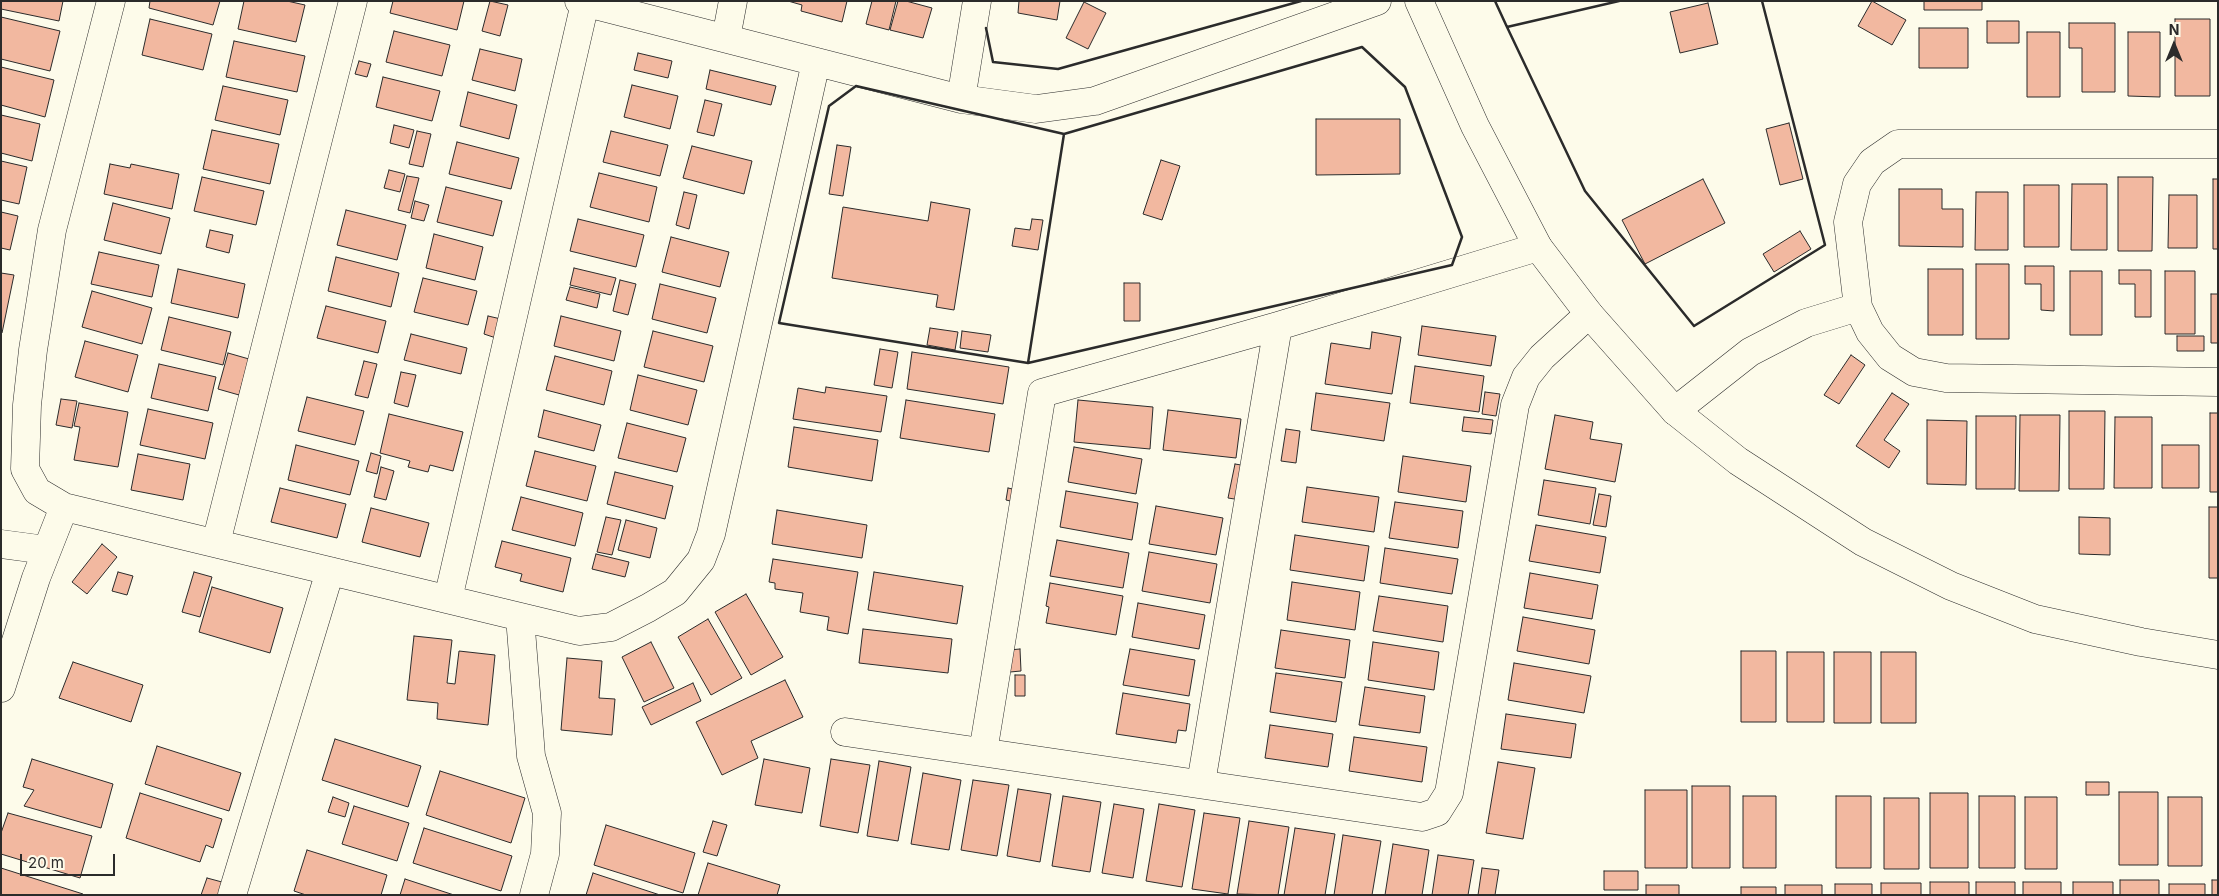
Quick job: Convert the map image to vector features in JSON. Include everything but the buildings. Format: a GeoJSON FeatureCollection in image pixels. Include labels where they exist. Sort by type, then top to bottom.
{"type":"FeatureCollection","features":[{"type":"Feature","properties":{"kind":"street"},"geometry":{"type":"LineString","coordinates":[[111,1],[52,230],[33,350],[27,405],[25,468],[37,491],[64,507],[578,631],[611,627],[675,592],[701,560],[711,534],[816,62]]}},
{"type":"Feature","properties":{"kind":"street"},"geometry":{"type":"LineString","coordinates":[[216,544],[353,1]]}},
{"type":"Feature","properties":{"kind":"street"},"geometry":{"type":"LineString","coordinates":[[726,38],[733,1]]}},
{"type":"Feature","properties":{"kind":"street"},"geometry":{"type":"LineString","coordinates":[[961,99],[977,1]]}},
{"type":"Feature","properties":{"kind":"street"},"geometry":{"type":"LineString","coordinates":[[448,599],[582,2],[961,99],[1036,109],[1095,101],[1377,1]]}},
{"type":"Feature","properties":{"kind":"street"},"geometry":{"type":"LineString","coordinates":[[1418,1],[1474,126],[1538,248],[1589,314],[1676,411],[1738,461],[1863,542],[1951,586],[2035,619],[2141,642],[2218,655]]}},
{"type":"Feature","properties":{"kind":"street"},"geometry":{"type":"LineString","coordinates":[[2218,144],[1898,144],[1872,162],[1857,184],[1848,222],[1858,307],[1870,332],[1890,358],[1914,372],[1946,378],[2218,382]]}},
{"type":"Feature","properties":{"kind":"street"},"geometry":{"type":"LineString","coordinates":[[983,752],[1042,393],[1278,326],[1538,248]]}},
{"type":"Feature","properties":{"kind":"street"},"geometry":{"type":"LineString","coordinates":[[1676,411],[1750,352],[1806,324],[1858,307]]}},
{"type":"Feature","properties":{"kind":"street"},"geometry":{"type":"LineString","coordinates":[[845,732],[1202,783],[1422,817],[1438,812],[1450,793],[1515,405],[1526,377],[1542,357],[1589,314]]}},
{"type":"Feature","properties":{"kind":"street"},"geometry":{"type":"LineString","coordinates":[[1202,783],[1278,326]]}},
{"type":"Feature","properties":{"kind":"street"},"geometry":{"type":"LineString","coordinates":[[1,688],[46,550],[64,507]]}},
{"type":"Feature","properties":{"kind":"street"},"geometry":{"type":"LineString","coordinates":[[1,544],[46,550]]}},
{"type":"Feature","properties":{"kind":"street"},"geometry":{"type":"LineString","coordinates":[[232,895],[330,571]]}},
{"type":"Feature","properties":{"kind":"street"},"geometry":{"type":"LineString","coordinates":[[520,617],[532,756],[547,813],[546,854],[534,895]]}},
{"type":"Feature","properties":{"kind":"wall"},"geometry":{"type":"LineString","coordinates":[[986,28],[993,62],[1058,69],[1301,1]]}},
{"type":"Feature","properties":{"kind":"wall"},"geometry":{"type":"LineString","coordinates":[[1495,1],[1507,27]]}},
{"type":"Feature","properties":{"kind":"wall"},"geometry":{"type":"LineString","coordinates":[[1619,1],[1507,27],[1585,191],[1694,326],[1825,245],[1762,1]]}},
{"type":"Feature","properties":{"kind":"wall"},"geometry":{"type":"LineString","coordinates":[[1362,47],[1405,87],[1462,237],[1452,265],[1028,363],[1064,134],[1362,47]]}},
{"type":"Feature","properties":{"kind":"wall"},"geometry":{"type":"LineString","coordinates":[[856,86],[1064,134],[1028,363],[779,323],[829,106],[856,86]]}}]}
